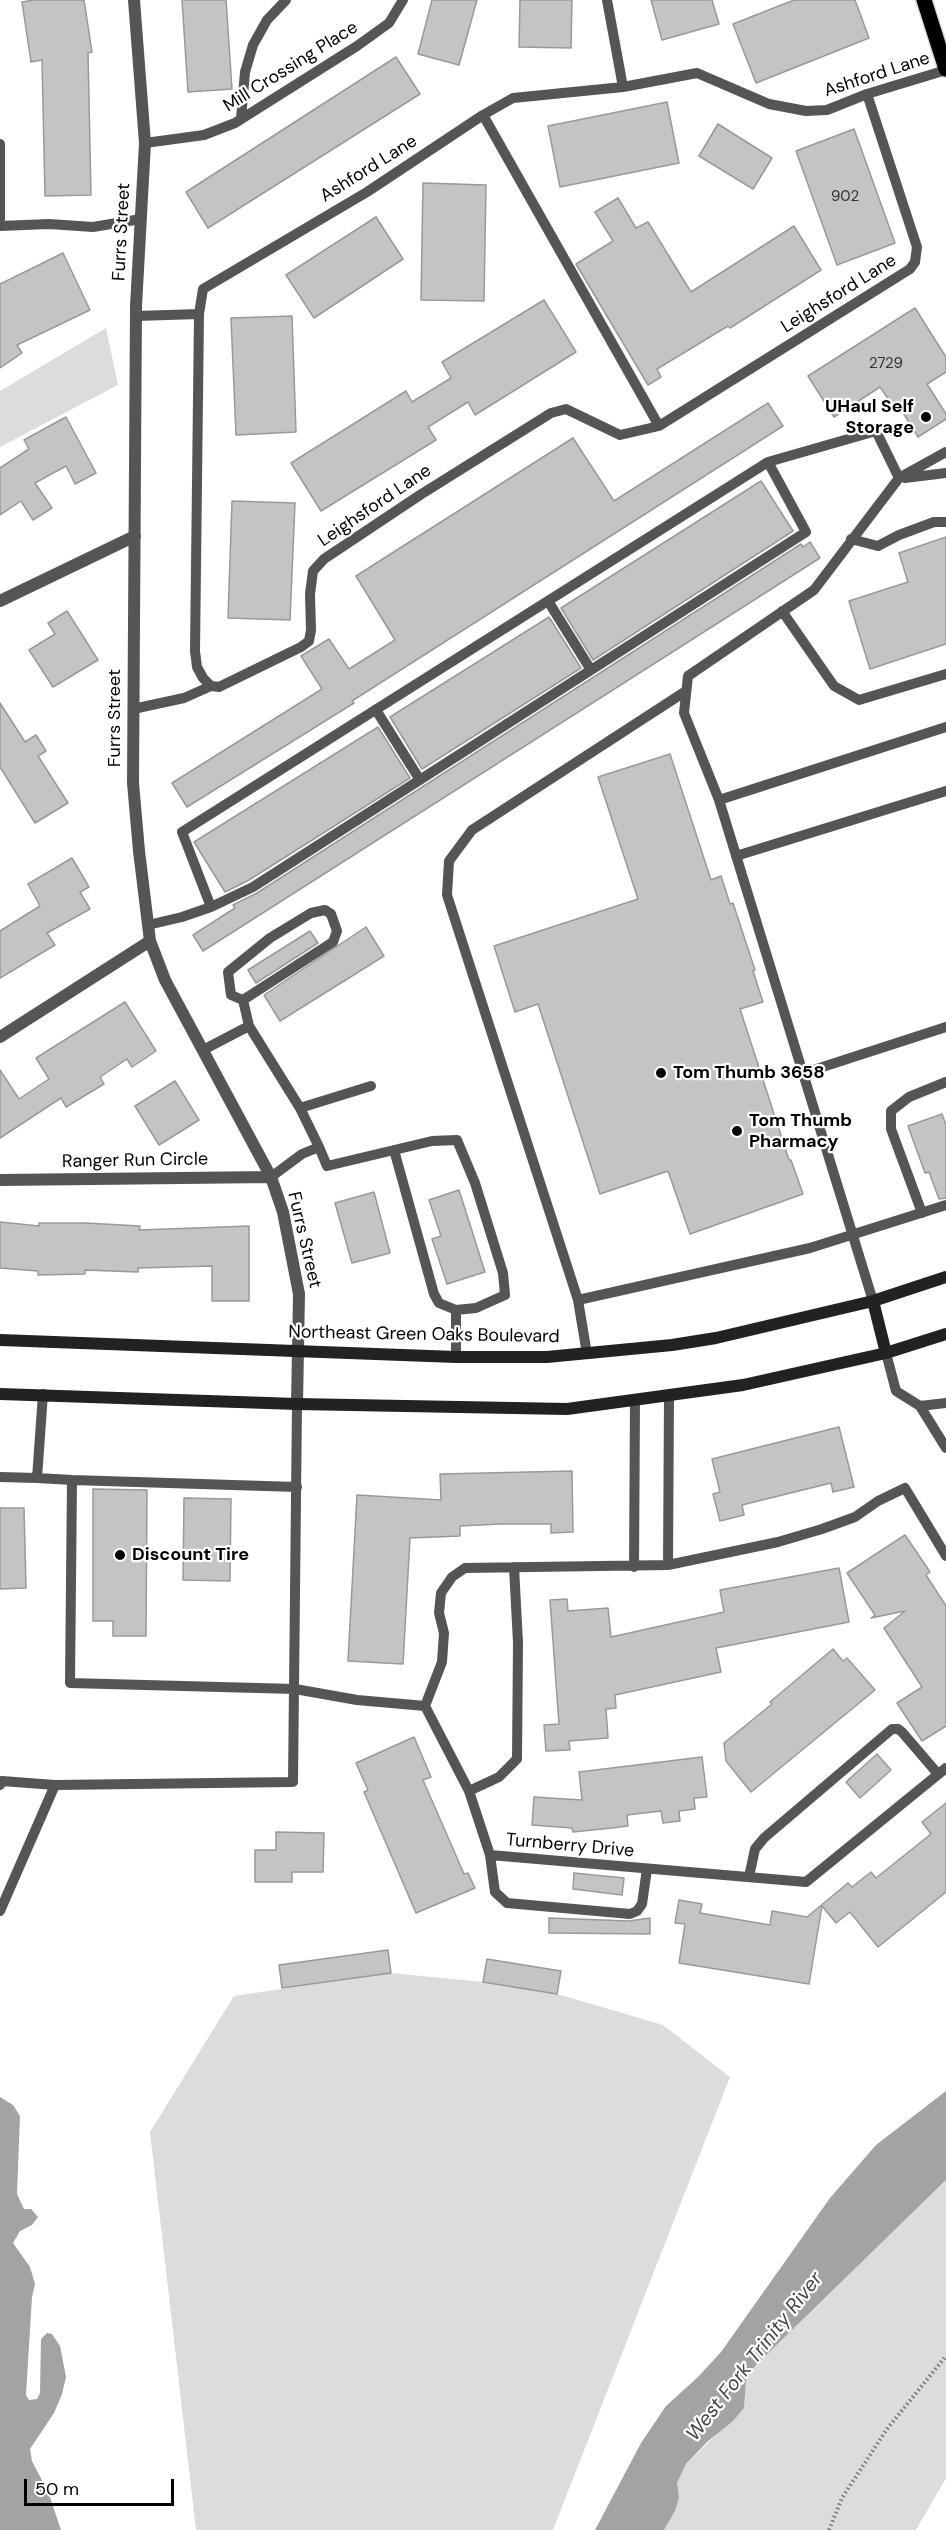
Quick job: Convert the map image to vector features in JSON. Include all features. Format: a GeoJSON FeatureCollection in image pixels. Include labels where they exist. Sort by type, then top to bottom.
{"type":"FeatureCollection","features":[{"type":"Feature","properties":{"kind":"main road"},"geometry":{"type":"LineString","coordinates":[[924,0],[946,70]]}},
{"type":"Feature","properties":{"kind":"main road","name":"Northeast Green Oaks Boulevard"},"geometry":{"type":"LineString","coordinates":[[0,1340],[456,1357],[547,1357],[672,1345],[716,1338],[873,1301],[946,1277]]}},
{"type":"Feature","properties":{"kind":"main road"},"geometry":{"type":"LineString","coordinates":[[873,1301],[886,1353]]}},
{"type":"Feature","properties":{"kind":"main road"},"geometry":{"type":"LineString","coordinates":[[0,1394],[297,1404],[549,1409],[635,1401],[743,1385],[886,1353],[946,1334]]}},
{"type":"Feature","properties":{"kind":"street","name":"Furrs Street"},"geometry":{"type":"LineString","coordinates":[[134,0],[145,143],[136,316],[133,783],[148,925],[150,941],[165,980],[271,1178],[282,1212],[299,1294],[297,1404]]}},
{"type":"Feature","properties":{"kind":"street"},"geometry":{"type":"LineString","coordinates":[[0,601],[135,536]]}},
{"type":"Feature","properties":{"kind":"street"},"geometry":{"type":"LineString","coordinates":[[0,1037],[150,941]]}},
{"type":"Feature","properties":{"kind":"street","name":"Ranger Run Circle"},"geometry":{"type":"LineString","coordinates":[[0,1180],[271,1178]]}},
{"type":"Feature","properties":{"kind":"lane"},"geometry":{"type":"LineString","coordinates":[[241,119],[244,72],[253,45],[267,20],[286,0]]}},
{"type":"Feature","properties":{"kind":"lane","name":"Mill Crossing Place"},"geometry":{"type":"LineString","coordinates":[[145,143],[204,135],[241,119],[381,29],[389,23],[403,0]]}},
{"type":"Feature","properties":{"kind":"lane"},"geometry":{"type":"LineString","coordinates":[[607,0],[623,87]]}},
{"type":"Feature","properties":{"kind":"lane","name":"Ashford Lane"},"geometry":{"type":"LineString","coordinates":[[211,686],[197,667],[195,651],[199,314],[203,290],[367,192],[483,115],[513,98],[623,87],[697,73],[769,104],[806,111],[827,110],[867,94],[946,70]]}},
{"type":"Feature","properties":{"kind":"lane","name":"Leighsford Lane"},"geometry":{"type":"LineString","coordinates":[[133,709],[184,698],[211,686],[219,687],[309,641],[310,594],[314,571],[324,559],[420,495],[551,413],[567,409],[620,435],[659,426],[910,269],[915,262],[917,247],[867,94]]}},
{"type":"Feature","properties":{"kind":"lane"},"geometry":{"type":"LineString","coordinates":[[483,115],[659,426]]}},
{"type":"Feature","properties":{"kind":"lane"},"geometry":{"type":"LineString","coordinates":[[0,144],[0,219]]}},
{"type":"Feature","properties":{"kind":"lane"},"geometry":{"type":"LineString","coordinates":[[0,226],[93,227],[141,219]]}},
{"type":"Feature","properties":{"kind":"lane"},"geometry":{"type":"LineString","coordinates":[[136,316],[199,314]]}},
{"type":"Feature","properties":{"kind":"lane"},"geometry":{"type":"LineString","coordinates":[[211,907],[182,832],[768,462],[876,432],[899,478]]}},
{"type":"Feature","properties":{"kind":"lane"},"geometry":{"type":"LineString","coordinates":[[873,1301],[719,800],[684,713],[688,676],[814,590],[899,478],[946,452]]}},
{"type":"Feature","properties":{"kind":"lane"},"geometry":{"type":"LineString","coordinates":[[148,925],[211,907],[254,887],[806,532],[768,462]]}},
{"type":"Feature","properties":{"kind":"lane"},"geometry":{"type":"LineString","coordinates":[[899,478],[946,473]]}},
{"type":"Feature","properties":{"kind":"lane"},"geometry":{"type":"LineString","coordinates":[[851,539],[878,546],[899,535],[934,522],[946,522]]}},
{"type":"Feature","properties":{"kind":"lane"},"geometry":{"type":"LineString","coordinates":[[548,601],[591,670]]}},
{"type":"Feature","properties":{"kind":"lane"},"geometry":{"type":"LineString","coordinates":[[782,611],[834,686],[859,700],[946,674]]}},
{"type":"Feature","properties":{"kind":"lane"},"geometry":{"type":"LineString","coordinates":[[587,1354],[578,1300],[447,895],[449,861],[472,830],[686,691]]}},
{"type":"Feature","properties":{"kind":"lane"},"geometry":{"type":"LineString","coordinates":[[376,710],[420,780]]}},
{"type":"Feature","properties":{"kind":"lane"},"geometry":{"type":"LineString","coordinates":[[719,800],[946,727]]}},
{"type":"Feature","properties":{"kind":"lane"},"geometry":{"type":"LineString","coordinates":[[736,856],[946,791]]}},
{"type":"Feature","properties":{"kind":"lane"},"geometry":{"type":"LineString","coordinates":[[325,910],[332,914],[337,931],[333,942],[243,1000],[231,995],[228,972],[270,938],[311,913],[325,910]]}},
{"type":"Feature","properties":{"kind":"lane"},"geometry":{"type":"LineString","coordinates":[[243,1000],[249,1026],[300,1108],[327,1166],[394,1150],[432,1141],[458,1140],[475,1183],[503,1273],[505,1295],[485,1306],[456,1310],[439,1303],[394,1150]]}},
{"type":"Feature","properties":{"kind":"lane"},"geometry":{"type":"LineString","coordinates":[[203,1050],[249,1026]]}},
{"type":"Feature","properties":{"kind":"lane"},"geometry":{"type":"LineString","coordinates":[[804,1073],[946,1027]]}},
{"type":"Feature","properties":{"kind":"lane"},"geometry":{"type":"LineString","coordinates":[[922,1213],[891,1130],[891,1111],[909,1097],[946,1082]]}},
{"type":"Feature","properties":{"kind":"lane"},"geometry":{"type":"LineString","coordinates":[[300,1108],[371,1086]]}},
{"type":"Feature","properties":{"kind":"lane"},"geometry":{"type":"LineString","coordinates":[[271,1178],[302,1154],[319,1147]]}},
{"type":"Feature","properties":{"kind":"lane"},"geometry":{"type":"LineString","coordinates":[[578,1300],[810,1248],[946,1205]]}},
{"type":"Feature","properties":{"kind":"lane"},"geometry":{"type":"LineString","coordinates":[[456,1310],[456,1357]]}},
{"type":"Feature","properties":{"kind":"lane"},"geometry":{"type":"LineString","coordinates":[[886,1353],[896,1391],[920,1406],[946,1448]]}},
{"type":"Feature","properties":{"kind":"lane"},"geometry":{"type":"LineString","coordinates":[[37,1478],[43,1394]]}},
{"type":"Feature","properties":{"kind":"lane"},"geometry":{"type":"LineString","coordinates":[[668,1565],[669,1396]]}},
{"type":"Feature","properties":{"kind":"lane"},"geometry":{"type":"LineString","coordinates":[[634,1567],[635,1401]]}},
{"type":"Feature","properties":{"kind":"lane"},"geometry":{"type":"LineString","coordinates":[[920,1406],[946,1403]]}},
{"type":"Feature","properties":{"kind":"lane"},"geometry":{"type":"LineString","coordinates":[[0,1785],[2,1781],[55,1785],[293,1782],[297,1404]]}},
{"type":"Feature","properties":{"kind":"lane"},"geometry":{"type":"LineString","coordinates":[[0,1477],[297,1487]]}},
{"type":"Feature","properties":{"kind":"lane"},"geometry":{"type":"LineString","coordinates":[[72,1480],[70,1683],[295,1689],[357,1700],[425,1706],[442,1662],[444,1633],[439,1613],[441,1593],[452,1577],[465,1568],[668,1565],[778,1542],[822,1528],[855,1517],[878,1501],[904,1488],[946,1556]]}},
{"type":"Feature","properties":{"kind":"lane"},"geometry":{"type":"LineString","coordinates":[[469,1791],[499,1777],[517,1759],[518,1643],[514,1567]]}},
{"type":"Feature","properties":{"kind":"lane","name":"Turnberry Drive"},"geometry":{"type":"LineString","coordinates":[[425,1706],[469,1791],[490,1855],[806,1882],[942,1771]]}},
{"type":"Feature","properties":{"kind":"lane"},"geometry":{"type":"LineString","coordinates":[[749,1877],[755,1849],[764,1838],[892,1730],[898,1729],[902,1732],[942,1771]]}},
{"type":"Feature","properties":{"kind":"lane"},"geometry":{"type":"LineString","coordinates":[[0,1911],[55,1785]]}},
{"type":"Feature","properties":{"kind":"lane"},"geometry":{"type":"LineString","coordinates":[[490,1855],[495,1892],[507,1903],[607,1912],[630,1914],[637,1911],[642,1904],[647,1869]]}},
{"type":"Feature","properties":{"kind":"path"},"geometry":{"type":"LineString","coordinates":[[829,2530],[842,2498],[887,2430],[946,2356]]}},
{"type":"Feature","properties":{"kind":"shaded area"},"geometry":{"type":"Polygon","coordinates":[[[106,328],[118,385],[0,447],[0,391],[106,328]]]}},
{"type":"Feature","properties":{"kind":"shaded area"},"geometry":{"type":"Polygon","coordinates":[[[391,1973],[483,1982],[557,1994],[663,2025],[730,2077],[553,2530],[196,2530],[150,2132],[234,1996],[391,1973]]]}},
{"type":"Feature","properties":{"kind":"shaded area"},"geometry":{"type":"Polygon","coordinates":[[[946,2180],[946,2478],[916,2530],[664,2530],[675,2511],[679,2498],[676,2483],[686,2464],[744,2408],[746,2380],[755,2366],[946,2180]]]}},
{"type":"Feature","properties":{"kind":"water","name":"West Fork Trinity River"},"geometry":{"type":"Polygon","coordinates":[[[946,2091],[946,2180],[755,2366],[746,2380],[744,2408],[686,2464],[677,2483],[679,2498],[675,2511],[664,2530],[595,2530],[641,2443],[666,2406],[721,2352],[830,2198],[876,2145],[946,2091]]]}},
{"type":"Feature","properties":{"kind":"water"},"geometry":{"type":"Polygon","coordinates":[[[0,2097],[13,2105],[20,2116],[17,2194],[24,2209],[31,2209],[38,2217],[32,2225],[20,2231],[13,2243],[30,2267],[35,2284],[32,2297],[26,2395],[29,2400],[37,2399],[40,2393],[41,2339],[47,2333],[52,2334],[60,2346],[66,2377],[54,2413],[30,2449],[32,2461],[49,2494],[61,2530],[0,2530],[0,2097]]]}},
{"type":"Feature","properties":{"kind":"building"},"geometry":{"type":"Polygon","coordinates":[[[84,0],[92,52],[88,53],[91,195],[45,196],[42,60],[31,62],[22,2],[84,0]]]}},
{"type":"Feature","properties":{"kind":"building"},"geometry":{"type":"Polygon","coordinates":[[[182,0],[226,0],[232,89],[188,92],[182,0]]]}},
{"type":"Feature","properties":{"kind":"building"},"geometry":{"type":"Polygon","coordinates":[[[432,0],[477,0],[459,65],[418,54],[432,0]]]}},
{"type":"Feature","properties":{"kind":"building"},"geometry":{"type":"Polygon","coordinates":[[[520,0],[572,0],[571,48],[519,47],[520,0]]]}},
{"type":"Feature","properties":{"kind":"building"},"geometry":{"type":"Polygon","coordinates":[[[651,0],[712,0],[719,24],[662,40],[651,0]]]}},
{"type":"Feature","properties":{"kind":"building"},"geometry":{"type":"Polygon","coordinates":[[[794,0],[855,0],[869,38],[756,83],[733,24],[794,0]]]}},
{"type":"Feature","properties":{"kind":"building"},"geometry":{"type":"Polygon","coordinates":[[[396,57],[420,94],[208,228],[186,192],[396,57]]]}},
{"type":"Feature","properties":{"kind":"building"},"geometry":{"type":"Polygon","coordinates":[[[667,102],[679,163],[560,187],[548,126],[667,102]]]}},
{"type":"Feature","properties":{"kind":"building"},"geometry":{"type":"Polygon","coordinates":[[[718,124],[772,158],[753,189],[699,156],[718,124]]]}},
{"type":"Feature","properties":{"kind":"building"},"geometry":{"type":"Polygon","coordinates":[[[854,129],[895,243],[837,265],[796,151],[854,129]]]}},
{"type":"Feature","properties":{"kind":"building"},"geometry":{"type":"Polygon","coordinates":[[[423,183],[486,185],[484,301],[421,300],[423,183]]]}},
{"type":"Feature","properties":{"kind":"building"},"geometry":{"type":"Polygon","coordinates":[[[618,198],[636,228],[648,222],[691,292],[794,226],[821,270],[730,328],[728,326],[657,369],[661,377],[648,385],[576,264],[613,241],[595,212],[618,198]]]}},
{"type":"Feature","properties":{"kind":"building"},"geometry":{"type":"Polygon","coordinates":[[[376,217],[403,259],[314,318],[286,275],[376,217]]]}},
{"type":"Feature","properties":{"kind":"building"},"geometry":{"type":"Polygon","coordinates":[[[63,253],[90,310],[17,345],[22,353],[0,368],[0,284],[63,253]]]}},
{"type":"Feature","properties":{"kind":"building"},"geometry":{"type":"Polygon","coordinates":[[[544,300],[576,352],[475,415],[468,402],[428,427],[436,440],[321,511],[291,463],[406,391],[412,402],[451,378],[442,362],[544,300]]]}},
{"type":"Feature","properties":{"kind":"building"},"geometry":{"type":"Polygon","coordinates":[[[915,308],[946,357],[946,372],[927,384],[946,414],[946,419],[918,437],[897,403],[893,406],[880,387],[834,417],[808,376],[915,308]]]}},
{"type":"Feature","properties":{"kind":"building"},"geometry":{"type":"Polygon","coordinates":[[[292,316],[296,432],[236,435],[231,318],[292,316]]]}},
{"type":"Feature","properties":{"kind":"building"},"geometry":{"type":"Polygon","coordinates":[[[768,403],[783,426],[352,701],[354,703],[187,807],[172,783],[322,689],[301,656],[329,639],[349,669],[395,640],[356,576],[573,438],[614,501],[768,403]]]}},
{"type":"Feature","properties":{"kind":"building"},"geometry":{"type":"Polygon","coordinates":[[[66,417],[96,473],[75,484],[66,466],[35,483],[52,508],[33,520],[21,501],[0,515],[0,468],[29,449],[24,440],[66,417]]]}},
{"type":"Feature","properties":{"kind":"building"},"geometry":{"type":"Polygon","coordinates":[[[761,481],[793,531],[593,660],[561,608],[761,481]]]}},
{"type":"Feature","properties":{"kind":"building"},"geometry":{"type":"Polygon","coordinates":[[[232,501],[295,503],[290,620],[228,618],[232,501]]]}},
{"type":"Feature","properties":{"kind":"building"},"geometry":{"type":"Polygon","coordinates":[[[946,537],[946,644],[870,669],[849,601],[908,582],[899,553],[946,537]]]}},
{"type":"Feature","properties":{"kind":"building"},"geometry":{"type":"Polygon","coordinates":[[[810,542],[820,558],[203,951],[193,935],[235,908],[233,905],[257,893],[801,544],[803,547],[810,542]]]}},
{"type":"Feature","properties":{"kind":"building"},"geometry":{"type":"Polygon","coordinates":[[[67,611],[98,660],[53,687],[29,650],[55,634],[48,623],[67,611]]]}},
{"type":"Feature","properties":{"kind":"building"},"geometry":{"type":"Polygon","coordinates":[[[549,617],[581,668],[422,769],[390,717],[549,617]]]}},
{"type":"Feature","properties":{"kind":"building"},"geometry":{"type":"Polygon","coordinates":[[[0,703],[25,742],[36,735],[46,751],[38,756],[68,803],[35,823],[0,767],[0,703]]]}},
{"type":"Feature","properties":{"kind":"building"},"geometry":{"type":"Polygon","coordinates":[[[378,727],[410,778],[249,880],[225,892],[194,842],[378,727]]]}},
{"type":"Feature","properties":{"kind":"building","name":"Tom Thumb 3658"},"geometry":{"type":"Polygon","coordinates":[[[670,754],[711,880],[721,876],[730,904],[733,903],[755,970],[753,971],[763,1002],[740,1009],[789,1160],[791,1160],[803,1194],[690,1234],[668,1171],[600,1194],[538,1004],[515,1012],[494,946],[638,899],[598,777],[670,754]]]}},
{"type":"Feature","properties":{"kind":"building"},"geometry":{"type":"Polygon","coordinates":[[[72,858],[89,887],[80,892],[90,909],[47,933],[55,945],[0,978],[0,931],[40,906],[28,884],[72,858]]]}},
{"type":"Feature","properties":{"kind":"building"},"geometry":{"type":"Polygon","coordinates":[[[366,927],[384,956],[280,1021],[264,995],[366,927]]]}},
{"type":"Feature","properties":{"kind":"building"},"geometry":{"type":"Polygon","coordinates":[[[310,931],[318,943],[256,983],[248,970],[310,931]]]}},
{"type":"Feature","properties":{"kind":"building"},"geometry":{"type":"Polygon","coordinates":[[[125,1002],[156,1051],[132,1067],[127,1059],[100,1077],[104,1084],[66,1107],[61,1098],[0,1138],[0,1070],[19,1099],[49,1079],[36,1058],[125,1002]]]}},
{"type":"Feature","properties":{"kind":"building"},"geometry":{"type":"Polygon","coordinates":[[[175,1081],[199,1120],[159,1145],[135,1106],[175,1081]]]}},
{"type":"Feature","properties":{"kind":"building"},"geometry":{"type":"Polygon","coordinates":[[[942,1114],[946,1125],[946,1198],[939,1199],[929,1172],[925,1173],[908,1126],[942,1114]]]}},
{"type":"Feature","properties":{"kind":"building"},"geometry":{"type":"Polygon","coordinates":[[[459,1190],[485,1272],[447,1284],[432,1239],[441,1236],[429,1200],[459,1190]]]}},
{"type":"Feature","properties":{"kind":"building"},"geometry":{"type":"Polygon","coordinates":[[[374,1192],[390,1253],[352,1263],[335,1203],[374,1192]]]}},
{"type":"Feature","properties":{"kind":"building"},"geometry":{"type":"Polygon","coordinates":[[[0,1222],[39,1226],[39,1223],[85,1223],[140,1226],[139,1230],[249,1226],[249,1301],[212,1301],[212,1266],[138,1268],[138,1272],[85,1270],[85,1274],[38,1275],[38,1271],[0,1268],[0,1222]]]}},
{"type":"Feature","properties":{"kind":"building"},"geometry":{"type":"Polygon","coordinates":[[[839,1427],[854,1487],[833,1492],[831,1483],[742,1505],[744,1515],[720,1521],[713,1494],[720,1492],[712,1459],[839,1427]]]}},
{"type":"Feature","properties":{"kind":"building"},"geometry":{"type":"Polygon","coordinates":[[[572,1471],[573,1532],[551,1533],[551,1524],[500,1524],[460,1526],[460,1536],[410,1538],[403,1664],[348,1661],[357,1495],[441,1500],[440,1474],[572,1471]]]}},
{"type":"Feature","properties":{"kind":"building","name":"Discount Tire"},"geometry":{"type":"Polygon","coordinates":[[[93,1489],[147,1490],[146,1636],[113,1636],[113,1621],[93,1621],[93,1489]]]}},
{"type":"Feature","properties":{"kind":"building"},"geometry":{"type":"Polygon","coordinates":[[[184,1498],[231,1499],[230,1581],[183,1580],[184,1498]]]}},
{"type":"Feature","properties":{"kind":"building"},"geometry":{"type":"Polygon","coordinates":[[[0,1508],[24,1508],[26,1588],[0,1589],[0,1508]]]}},
{"type":"Feature","properties":{"kind":"building"},"geometry":{"type":"Polygon","coordinates":[[[905,1535],[930,1572],[926,1575],[946,1606],[946,1726],[922,1741],[897,1703],[922,1687],[884,1628],[905,1611],[871,1618],[875,1615],[847,1573],[905,1535]]]}},
{"type":"Feature","properties":{"kind":"building"},"geometry":{"type":"Polygon","coordinates":[[[839,1568],[849,1622],[716,1648],[721,1672],[615,1695],[616,1708],[606,1709],[608,1738],[569,1741],[570,1750],[546,1751],[544,1725],[559,1724],[550,1600],[567,1599],[568,1611],[608,1608],[611,1637],[724,1612],[720,1590],[839,1568]]]}},
{"type":"Feature","properties":{"kind":"building"},"geometry":{"type":"Polygon","coordinates":[[[833,1649],[843,1661],[847,1658],[875,1690],[751,1792],[726,1761],[724,1743],[772,1704],[770,1702],[833,1649]]]}},
{"type":"Feature","properties":{"kind":"building"},"geometry":{"type":"Polygon","coordinates":[[[414,1737],[431,1777],[423,1780],[464,1874],[468,1873],[475,1888],[416,1913],[364,1792],[368,1790],[356,1763],[414,1737]]]}},
{"type":"Feature","properties":{"kind":"building"},"geometry":{"type":"Polygon","coordinates":[[[877,1754],[891,1770],[860,1798],[846,1782],[877,1754]]]}},
{"type":"Feature","properties":{"kind":"building"},"geometry":{"type":"Polygon","coordinates":[[[702,1757],[707,1797],[694,1798],[695,1809],[679,1811],[680,1821],[663,1823],[661,1811],[627,1815],[628,1826],[612,1828],[573,1832],[572,1828],[532,1825],[534,1797],[582,1800],[579,1772],[702,1757]]]}},
{"type":"Feature","properties":{"kind":"building"},"geometry":{"type":"Polygon","coordinates":[[[946,1803],[946,1892],[878,1947],[850,1912],[836,1923],[822,1906],[809,1984],[679,1963],[685,1924],[675,1923],[679,1900],[702,1904],[700,1913],[770,1925],[772,1911],[807,1917],[848,1883],[852,1887],[871,1872],[876,1878],[931,1834],[922,1822],[946,1803]]]}},
{"type":"Feature","properties":{"kind":"building"},"geometry":{"type":"Polygon","coordinates":[[[276,1832],[324,1833],[323,1872],[292,1872],[292,1882],[255,1882],[255,1850],[276,1850],[276,1832]]]}},
{"type":"Feature","properties":{"kind":"building"},"geometry":{"type":"Polygon","coordinates":[[[574,1873],[624,1878],[622,1895],[573,1889],[574,1873]]]}},
{"type":"Feature","properties":{"kind":"building"},"geometry":{"type":"Polygon","coordinates":[[[549,1918],[629,1921],[650,1918],[650,1934],[549,1933],[549,1918]]]}},
{"type":"Feature","properties":{"kind":"building"},"geometry":{"type":"Polygon","coordinates":[[[388,1950],[391,1973],[282,1988],[279,1965],[388,1950]]]}},
{"type":"Feature","properties":{"kind":"building"},"geometry":{"type":"Polygon","coordinates":[[[487,1959],[561,1971],[557,1994],[483,1982],[487,1959]]]}},
{"type":"Feature","properties":{"kind":"place","name":"UHaul Self Storage"},"geometry":{"type":"Point","coordinates":[926,417]}},
{"type":"Feature","properties":{"kind":"place","name":"Tom Thumb 3658"},"geometry":{"type":"Point","coordinates":[661,1073]}},
{"type":"Feature","properties":{"kind":"place","name":"Tom Thumb Pharmacy"},"geometry":{"type":"Point","coordinates":[737,1131]}},
{"type":"Feature","properties":{"kind":"place","name":"Discount Tire"},"geometry":{"type":"Point","coordinates":[120,1555]}}]}
